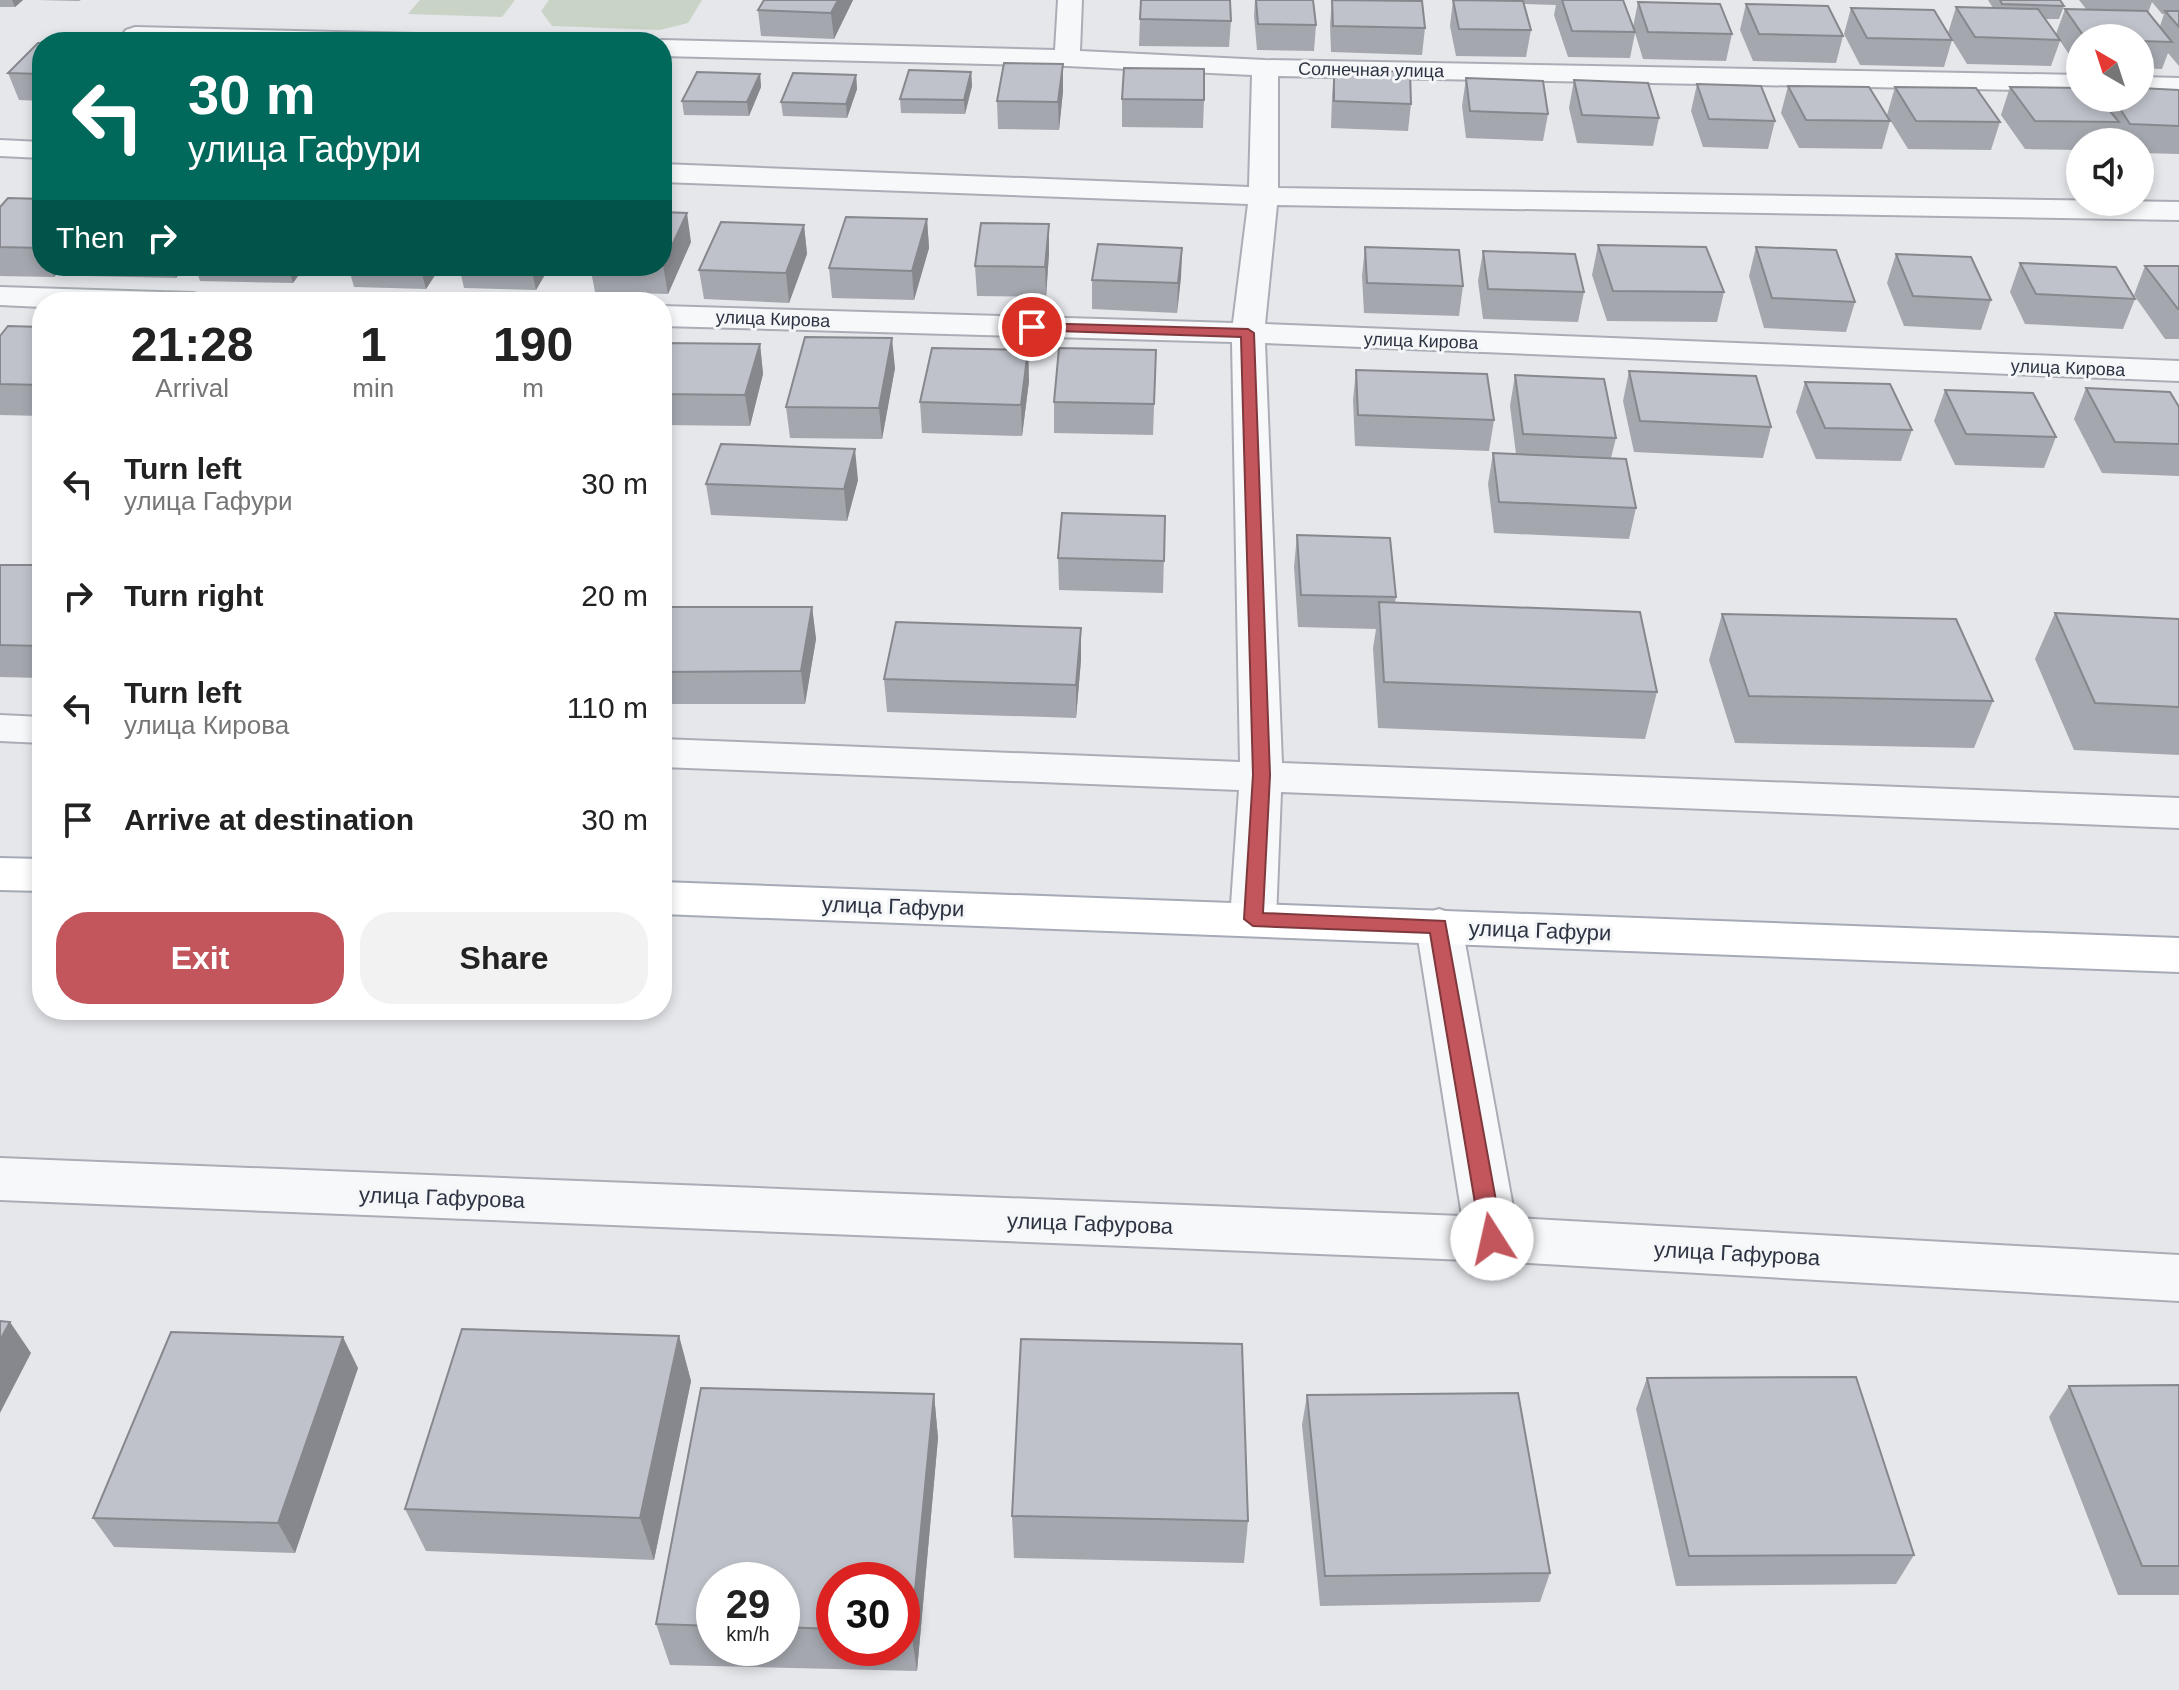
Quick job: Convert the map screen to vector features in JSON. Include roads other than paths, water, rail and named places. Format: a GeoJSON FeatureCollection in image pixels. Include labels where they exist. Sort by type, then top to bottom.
{"type":"FeatureCollection","features":[{"type":"Feature","properties":{"kind":"main road"},"geometry":{"type":"LineString","coordinates":[[0,874],[32,875]]}},
{"type":"Feature","properties":{"kind":"main road","name":"улица Гафури"},"geometry":{"type":"LineString","coordinates":[[672,898],[2179,955]]}},
{"type":"Feature","properties":{"kind":"street"},"geometry":{"type":"LineString","coordinates":[[1067,58],[1070,0]]}},
{"type":"Feature","properties":{"kind":"street","name":"Солнечная улица"},"geometry":{"type":"LineString","coordinates":[[672,48],[1067,58],[1265,68],[2066,83]]}},
{"type":"Feature","properties":{"kind":"street"},"geometry":{"type":"LineString","coordinates":[[1253,919],[1261,775],[1248,333],[1263,196],[1265,68]]}},
{"type":"Feature","properties":{"kind":"street"},"geometry":{"type":"LineString","coordinates":[[2154,85],[2179,86]]}},
{"type":"Feature","properties":{"kind":"street"},"geometry":{"type":"LineString","coordinates":[[0,148],[32,150]]}},
{"type":"Feature","properties":{"kind":"street"},"geometry":{"type":"LineString","coordinates":[[672,173],[1263,196],[2179,211]]}},
{"type":"Feature","properties":{"kind":"street"},"geometry":{"type":"LineString","coordinates":[[0,296],[32,297]]}},
{"type":"Feature","properties":{"kind":"street","name":"улица Кирова"},"geometry":{"type":"LineString","coordinates":[[672,316],[1248,333],[2179,371]]}},
{"type":"Feature","properties":{"kind":"street"},"geometry":{"type":"LineString","coordinates":[[0,728],[32,730]]}},
{"type":"Feature","properties":{"kind":"street"},"geometry":{"type":"LineString","coordinates":[[672,753],[2179,813]]}},
{"type":"Feature","properties":{"kind":"street"},"geometry":{"type":"LineString","coordinates":[[1439,926],[1492,1239]]}},
{"type":"Feature","properties":{"kind":"street","name":"улица Гафурова"},"geometry":{"type":"LineString","coordinates":[[0,1179],[1492,1239],[2179,1278]]}}]}
